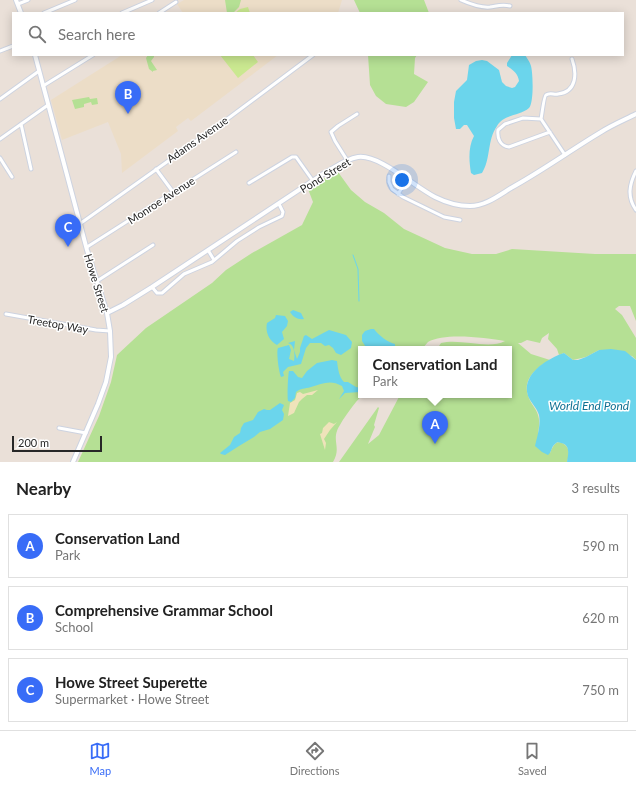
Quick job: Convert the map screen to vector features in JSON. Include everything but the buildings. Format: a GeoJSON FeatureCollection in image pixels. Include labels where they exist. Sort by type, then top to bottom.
{"type":"FeatureCollection","features":[{"type":"Feature","properties":{"kind":"street"},"geometry":{"type":"LineString","coordinates":[[21,12],[17,2],[28,0]]}},
{"type":"Feature","properties":{"kind":"street"},"geometry":{"type":"LineString","coordinates":[[46,12],[75,0]]}},
{"type":"Feature","properties":{"kind":"street"},"geometry":{"type":"LineString","coordinates":[[124,12],[146,1],[152,0]]}},
{"type":"Feature","properties":{"kind":"street"},"geometry":{"type":"LineString","coordinates":[[461,0],[481,6],[510,6]]}},
{"type":"Feature","properties":{"kind":"street"},"geometry":{"type":"LineString","coordinates":[[161,12],[176,2]]}},
{"type":"Feature","properties":{"kind":"street"},"geometry":{"type":"LineString","coordinates":[[0,51],[12,46]]}},
{"type":"Feature","properties":{"kind":"street","name":"Howe Street"},"geometry":{"type":"LineString","coordinates":[[35,56],[80,223],[107,313],[110,331],[111,349],[108,373],[98,404],[74,462]]}},
{"type":"Feature","properties":{"kind":"street"},"geometry":{"type":"LineString","coordinates":[[43,86],[91,56]]}},
{"type":"Feature","properties":{"kind":"street","name":"Adams Avenue"},"geometry":{"type":"LineString","coordinates":[[80,223],[230,117],[313,56]]}},
{"type":"Feature","properties":{"kind":"street"},"geometry":{"type":"LineString","coordinates":[[565,154],[541,119],[544,97],[549,93],[558,94],[569,90],[573,84],[575,71],[572,59]]}},
{"type":"Feature","properties":{"kind":"street"},"geometry":{"type":"LineString","coordinates":[[0,99],[39,71]]}},
{"type":"Feature","properties":{"kind":"street"},"geometry":{"type":"LineString","coordinates":[[0,139],[48,105]]}},
{"type":"Feature","properties":{"kind":"street"},"geometry":{"type":"LineString","coordinates":[[347,160],[331,132],[358,114]]}},
{"type":"Feature","properties":{"kind":"street","name":"Pond Street"},"geometry":{"type":"LineString","coordinates":[[107,313],[122,306],[152,287],[347,160],[361,157],[370,158],[385,165],[407,180],[444,201],[460,205],[474,206],[493,198],[533,175],[602,131],[636,116]]}},
{"type":"Feature","properties":{"kind":"street"},"geometry":{"type":"LineString","coordinates":[[541,119],[523,118],[505,124],[498,130],[498,136],[502,144],[505,147],[509,147],[550,132]]}},
{"type":"Feature","properties":{"kind":"street"},"geometry":{"type":"LineString","coordinates":[[21,124],[31,169]]}},
{"type":"Feature","properties":{"kind":"street","name":"Monroe Avenue"},"geometry":{"type":"LineString","coordinates":[[87,247],[236,152]]}},
{"type":"Feature","properties":{"kind":"street"},"geometry":{"type":"LineString","coordinates":[[249,183],[292,157],[299,161],[313,181]]}},
{"type":"Feature","properties":{"kind":"street"},"geometry":{"type":"LineString","coordinates":[[0,158],[12,177]]}},
{"type":"Feature","properties":{"kind":"street"},"geometry":{"type":"LineString","coordinates":[[156,169],[173,192]]}},
{"type":"Feature","properties":{"kind":"street"},"geometry":{"type":"LineString","coordinates":[[636,171],[631,182],[630,192],[631,202],[636,210]]}},
{"type":"Feature","properties":{"kind":"street"},"geometry":{"type":"LineString","coordinates":[[390,176],[391,187],[398,194],[444,217],[460,220]]}},
{"type":"Feature","properties":{"kind":"street"},"geometry":{"type":"LineString","coordinates":[[398,194],[407,180]]}},
{"type":"Feature","properties":{"kind":"street"},"geometry":{"type":"LineString","coordinates":[[152,287],[157,292],[162,293],[184,274],[214,260],[237,241],[259,227],[282,216],[283,212],[279,204]]}},
{"type":"Feature","properties":{"kind":"street"},"geometry":{"type":"LineString","coordinates":[[97,281],[153,245]]}},
{"type":"Feature","properties":{"kind":"street"},"geometry":{"type":"LineString","coordinates":[[208,250],[214,260]]}},
{"type":"Feature","properties":{"kind":"street","name":"Treetop Way"},"geometry":{"type":"LineString","coordinates":[[6,314],[96,330],[110,331]]}},
{"type":"Feature","properties":{"kind":"street"},"geometry":{"type":"LineString","coordinates":[[59,428],[86,433]]}},
{"type":"Feature","properties":{"kind":"shaded area"},"geometry":{"type":"Polygon","coordinates":[[[184,0],[342,0],[338,12],[182,12],[177,4],[184,0]]]}},
{"type":"Feature","properties":{"kind":"shaded area"},"geometry":{"type":"Polygon","coordinates":[[[120,56],[277,56],[191,121],[188,118],[176,127],[178,131],[122,173],[121,154],[108,122],[62,140],[51,100],[120,56]]]}},
{"type":"Feature","properties":{"kind":"green space"},"geometry":{"type":"Polygon","coordinates":[[[225,0],[241,0],[239,7],[234,12],[227,12],[225,0]]]}},
{"type":"Feature","properties":{"kind":"green space"},"geometry":{"type":"Polygon","coordinates":[[[354,0],[424,0],[429,12],[360,12],[354,0]]]}},
{"type":"Feature","properties":{"kind":"green space"},"geometry":{"type":"Polygon","coordinates":[[[248,7],[250,12],[236,12],[240,9],[248,7]]]}},
{"type":"Feature","properties":{"kind":"green space"},"geometry":{"type":"Polygon","coordinates":[[[147,56],[154,56],[151,61],[157,70],[153,72],[149,69],[146,58],[147,56]]]}},
{"type":"Feature","properties":{"kind":"green space"},"geometry":{"type":"Polygon","coordinates":[[[221,56],[254,56],[258,62],[238,78],[221,56]]]}},
{"type":"Feature","properties":{"kind":"green space"},"geometry":{"type":"Polygon","coordinates":[[[368,56],[416,56],[414,74],[428,82],[414,102],[406,107],[386,104],[376,96],[370,85],[368,56]]]}},
{"type":"Feature","properties":{"kind":"green space"},"geometry":{"type":"Polygon","coordinates":[[[89,97],[90,99],[97,98],[98,104],[92,105],[91,102],[84,104],[84,107],[75,109],[72,100],[89,97]]]}},
{"type":"Feature","properties":{"kind":"green space"},"geometry":{"type":"Polygon","coordinates":[[[338,172],[351,190],[365,202],[384,213],[404,229],[445,248],[472,254],[496,254],[512,249],[595,254],[636,254],[636,321],[630,306],[619,306],[615,309],[622,315],[636,338],[636,360],[632,356],[599,350],[586,357],[573,360],[564,353],[559,355],[557,349],[548,339],[549,333],[542,338],[540,343],[527,340],[518,343],[531,354],[550,360],[531,375],[528,380],[527,392],[539,417],[538,434],[550,453],[557,443],[562,443],[566,446],[569,452],[567,462],[339,462],[378,407],[374,425],[375,427],[368,444],[379,435],[398,398],[512,398],[512,346],[439,346],[441,343],[449,342],[491,344],[505,341],[455,336],[435,339],[428,342],[425,346],[358,346],[358,398],[360,398],[348,412],[337,431],[337,449],[333,462],[78,462],[99,416],[111,382],[117,355],[146,328],[212,283],[226,270],[252,253],[302,225],[313,202],[308,189],[331,174],[338,172]]]}},
{"type":"Feature","properties":{"kind":"sand"},"geometry":{"type":"Polygon","coordinates":[[[318,390],[312,395],[307,395],[302,399],[294,413],[288,416],[290,403],[295,400],[297,393],[300,392],[303,394],[318,390]]]}},
{"type":"Feature","properties":{"kind":"sand"},"geometry":{"type":"Polygon","coordinates":[[[329,422],[334,424],[337,422],[324,439],[326,443],[325,450],[320,434],[329,422]]]}},
{"type":"Feature","properties":{"kind":"water"},"geometry":{"type":"Polygon","coordinates":[[[511,56],[526,56],[531,65],[533,88],[531,105],[525,111],[508,117],[500,122],[492,137],[485,168],[482,173],[474,175],[471,173],[469,159],[474,136],[467,125],[464,125],[460,129],[456,129],[454,102],[456,91],[467,80],[469,65],[476,61],[482,60],[487,61],[499,70],[502,82],[506,86],[512,88],[515,87],[519,81],[518,76],[507,66],[507,63],[511,56]]]}},
{"type":"Feature","properties":{"kind":"water"},"geometry":{"type":"Polygon","coordinates":[[[293,310],[301,313],[304,319],[294,317],[290,312],[293,310]]]}},
{"type":"Feature","properties":{"kind":"water"},"geometry":{"type":"Polygon","coordinates":[[[276,315],[285,316],[288,321],[287,326],[282,332],[284,339],[277,345],[270,339],[267,333],[267,323],[275,318],[276,315]]]}},
{"type":"Feature","properties":{"kind":"water"},"geometry":{"type":"Polygon","coordinates":[[[374,329],[378,334],[395,344],[395,346],[365,346],[362,341],[362,335],[365,331],[374,329]]]}},
{"type":"Feature","properties":{"kind":"water"},"geometry":{"type":"Polygon","coordinates":[[[329,330],[346,335],[352,342],[351,348],[341,355],[336,353],[329,345],[325,346],[321,343],[310,343],[306,348],[301,364],[288,367],[283,372],[284,376],[281,377],[277,354],[278,348],[289,345],[291,350],[289,359],[294,361],[293,348],[288,343],[295,341],[294,350],[297,359],[304,336],[306,335],[312,339],[329,330]]]}},
{"type":"Feature","properties":{"kind":"water","name":"World End Pond"},"geometry":{"type":"Polygon","coordinates":[[[611,349],[625,351],[636,360],[636,462],[567,462],[568,448],[564,444],[558,442],[554,445],[548,455],[542,452],[535,446],[539,427],[539,415],[528,396],[528,381],[532,375],[550,359],[564,353],[573,360],[578,360],[599,350],[611,349]]]}},
{"type":"Feature","properties":{"kind":"water"},"geometry":{"type":"Polygon","coordinates":[[[332,360],[337,361],[338,370],[342,380],[358,387],[358,392],[345,393],[339,399],[344,391],[342,386],[330,382],[299,390],[296,392],[295,398],[291,402],[288,401],[289,371],[293,371],[298,377],[302,378],[307,371],[317,363],[332,360]]]}},
{"type":"Feature","properties":{"kind":"water"},"geometry":{"type":"Polygon","coordinates":[[[280,403],[284,405],[282,410],[284,414],[283,420],[270,429],[260,432],[225,455],[220,453],[230,445],[234,437],[240,433],[244,423],[253,420],[258,412],[264,409],[270,410],[280,403]]]}},
{"type":"Feature","properties":{"kind":"waterway"},"geometry":{"type":"LineString","coordinates":[[353,255],[358,269],[359,301]]}},
{"type":"Feature","properties":{"kind":"place","name":"Comprehensive Grammar School"},"geometry":{"type":"Point","coordinates":[128,114]}},
{"type":"Feature","properties":{"kind":"place","name":"Howe Street Superette"},"geometry":{"type":"Point","coordinates":[68,247]}},
{"type":"Feature","properties":{"kind":"place","name":"Conservation Land"},"geometry":{"type":"Point","coordinates":[435,444]}}]}
